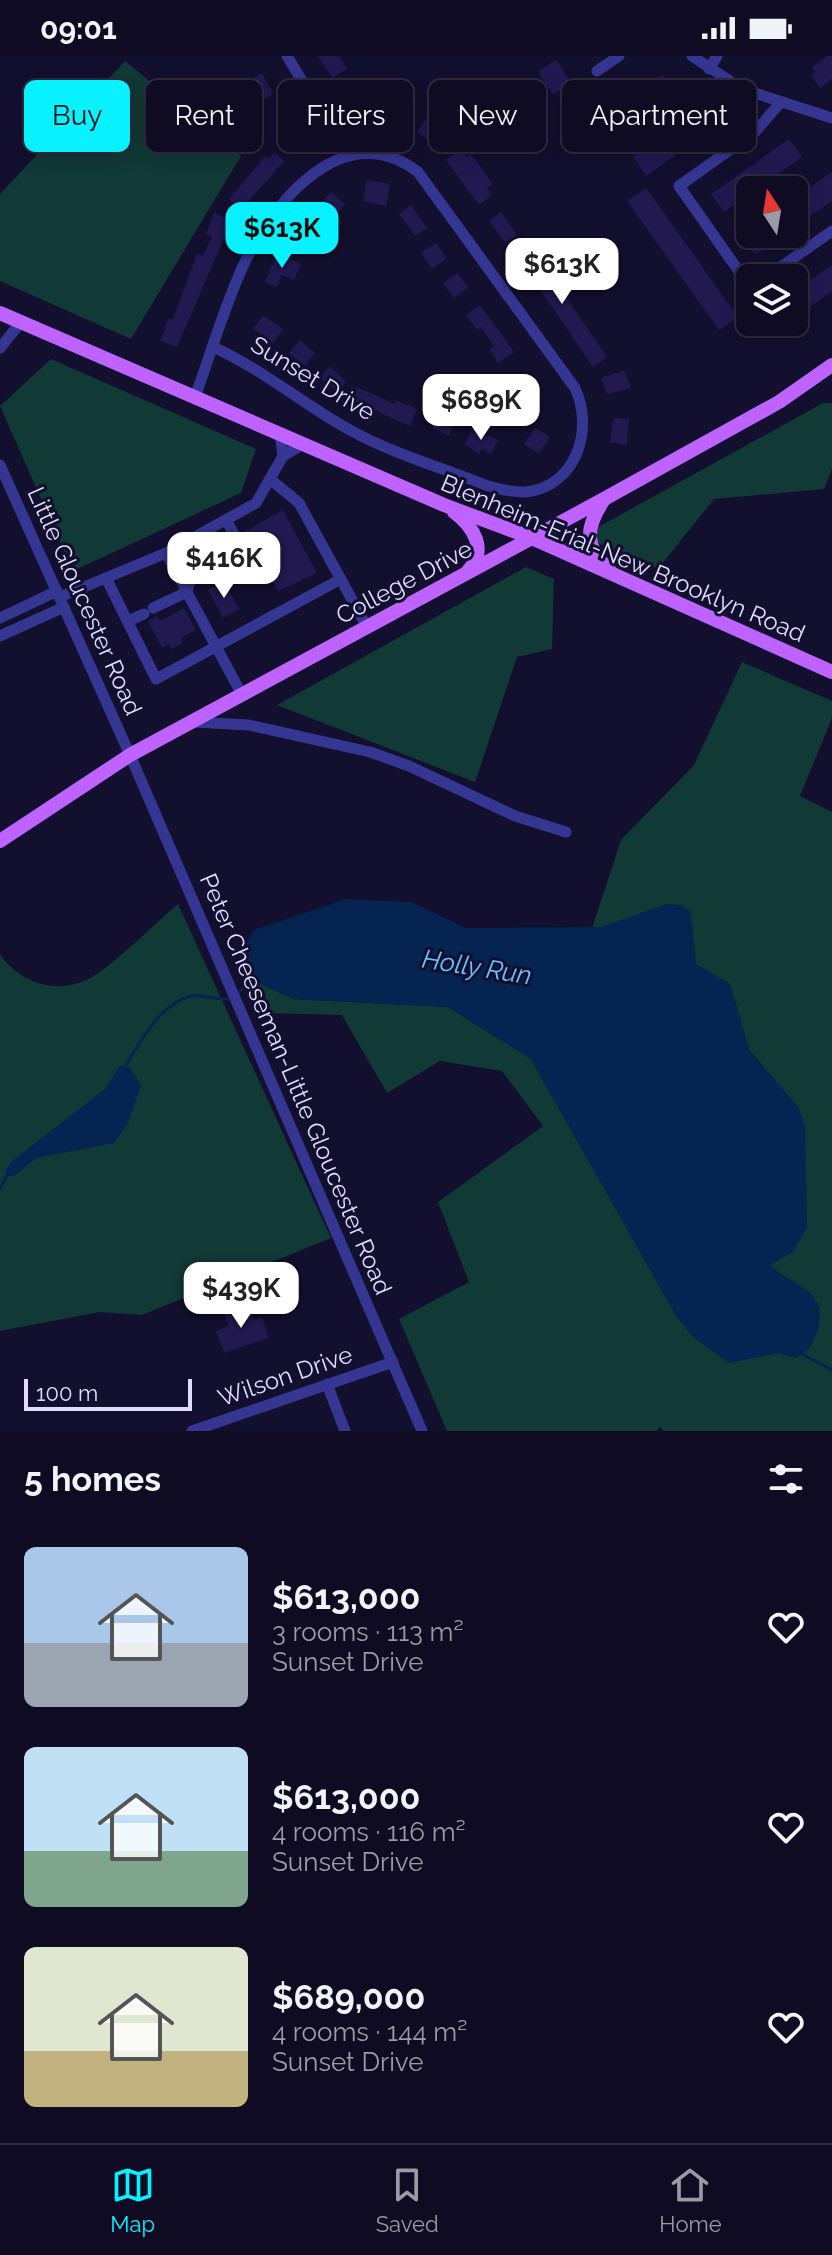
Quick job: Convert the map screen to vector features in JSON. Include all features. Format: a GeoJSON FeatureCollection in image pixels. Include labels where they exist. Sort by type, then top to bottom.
{"type":"FeatureCollection","features":[{"type":"Feature","properties":{"kind":"main road","name":"Blenheim-Erial-New Brooklyn Road"},"geometry":{"type":"LineString","coordinates":[[0,313],[444,505],[532,538],[832,672]]}},
{"type":"Feature","properties":{"kind":"main road","name":"College Drive"},"geometry":{"type":"LineString","coordinates":[[0,841],[130,755],[779,402],[832,365]]}},
{"type":"Feature","properties":{"kind":"main road"},"geometry":{"type":"LineString","coordinates":[[604,499],[589,526],[588,537],[603,564],[630,582]]}},
{"type":"Feature","properties":{"kind":"main road"},"geometry":{"type":"LineString","coordinates":[[444,505],[464,519],[478,540],[476,561],[464,575]]}},
{"type":"Feature","properties":{"kind":"street"},"geometry":{"type":"LineString","coordinates":[[287,56],[341,141],[346,154]]}},
{"type":"Feature","properties":{"kind":"street"},"geometry":{"type":"LineString","coordinates":[[597,71],[619,56]]}},
{"type":"Feature","properties":{"kind":"street"},"geometry":{"type":"LineString","coordinates":[[692,56],[742,89],[832,118]]}},
{"type":"Feature","properties":{"kind":"street"},"geometry":{"type":"LineString","coordinates":[[709,69],[717,56]]}},
{"type":"Feature","properties":{"kind":"street"},"geometry":{"type":"LineString","coordinates":[[736,267],[679,186],[755,132],[780,103]]}},
{"type":"Feature","properties":{"kind":"street","name":"Sunset Drive"},"geometry":{"type":"LineString","coordinates":[[195,397],[237,279],[252,248],[285,202],[305,181],[346,154],[383,154],[401,159],[418,172],[529,324],[580,400],[583,436],[571,464],[557,481],[540,489],[511,492],[488,486],[355,433],[312,409],[247,362],[213,347]]}},
{"type":"Feature","properties":{"kind":"street"},"geometry":{"type":"LineString","coordinates":[[785,264],[832,231]]}},
{"type":"Feature","properties":{"kind":"street"},"geometry":{"type":"LineString","coordinates":[[0,348],[21,322]]}},
{"type":"Feature","properties":{"kind":"street"},"geometry":{"type":"LineString","coordinates":[[280,434],[283,456]]}},
{"type":"Feature","properties":{"kind":"street"},"geometry":{"type":"LineString","coordinates":[[0,618],[60,598],[166,553],[256,503],[283,456],[303,444]]}},
{"type":"Feature","properties":{"kind":"street","name":"Little Gloucester Road"},"geometry":{"type":"LineString","coordinates":[[0,465],[130,755]]}},
{"type":"Feature","properties":{"kind":"street"},"geometry":{"type":"LineString","coordinates":[[270,479],[299,503],[367,627]]}},
{"type":"Feature","properties":{"kind":"street"},"geometry":{"type":"LineString","coordinates":[[128,621],[187,592],[191,578],[243,550],[226,520]]}},
{"type":"Feature","properties":{"kind":"street"},"geometry":{"type":"LineString","coordinates":[[166,553],[242,695]]}},
{"type":"Feature","properties":{"kind":"street"},"geometry":{"type":"LineString","coordinates":[[106,578],[156,679],[341,579]]}},
{"type":"Feature","properties":{"kind":"street"},"geometry":{"type":"LineString","coordinates":[[0,636],[60,598]]}},
{"type":"Feature","properties":{"kind":"street"},"geometry":{"type":"LineString","coordinates":[[192,721],[249,725],[370,752],[409,766],[515,816],[566,832]]}},
{"type":"Feature","properties":{"kind":"street","name":"Peter Cheeseman-Little Gloucester Road"},"geometry":{"type":"LineString","coordinates":[[130,755],[422,1431]]}},
{"type":"Feature","properties":{"kind":"street","name":"Wilson Drive"},"geometry":{"type":"LineString","coordinates":[[192,1431],[393,1362]]}},
{"type":"Feature","properties":{"kind":"street"},"geometry":{"type":"LineString","coordinates":[[327,1384],[345,1431]]}},
{"type":"Feature","properties":{"kind":"green space"},"geometry":{"type":"Polygon","coordinates":[[[125,61],[148,80],[146,152],[236,152],[241,156],[131,339],[0,281],[0,194],[39,152],[130,152],[130,80],[107,80],[125,61]]]}},
{"type":"Feature","properties":{"kind":"green space"},"geometry":{"type":"Polygon","coordinates":[[[51,359],[256,449],[241,493],[73,571],[0,406],[51,359]]]}},
{"type":"Feature","properties":{"kind":"green space"},"geometry":{"type":"Polygon","coordinates":[[[823,403],[832,403],[832,469],[824,489],[714,499],[658,569],[582,536],[823,403]]]}},
{"type":"Feature","properties":{"kind":"green space"},"geometry":{"type":"Polygon","coordinates":[[[526,567],[554,579],[552,649],[517,657],[475,782],[277,705],[526,567]]]}},
{"type":"Feature","properties":{"kind":"green space"},"geometry":{"type":"Polygon","coordinates":[[[742,662],[832,701],[832,718],[800,796],[832,812],[832,1431],[664,1431],[660,1427],[656,1431],[447,1431],[399,1319],[469,1282],[438,1202],[543,1126],[502,1071],[440,1061],[387,1093],[342,1015],[266,1013],[245,963],[293,999],[448,1007],[531,1059],[677,1317],[820,1308],[769,1265],[798,1108],[749,1050],[730,984],[696,965],[601,927],[592,928],[621,840],[694,765],[742,662]]]}},
{"type":"Feature","properties":{"kind":"green space"},"geometry":{"type":"Polygon","coordinates":[[[178,904],[331,1238],[142,1315],[100,1312],[0,1331],[0,954],[18,973],[41,984],[67,986],[79,983],[113,962],[178,904]]]}},
{"type":"Feature","properties":{"kind":"water"},"geometry":{"type":"Polygon","coordinates":[[[346,899],[411,902],[466,928],[601,927],[667,904],[681,905],[691,912],[696,964],[730,984],[749,1050],[799,1108],[805,1126],[807,1228],[793,1252],[770,1265],[815,1299],[820,1320],[808,1349],[795,1358],[779,1353],[729,1363],[693,1337],[677,1317],[531,1059],[448,1007],[293,999],[249,979],[239,956],[254,930],[346,899]]]}},
{"type":"Feature","properties":{"kind":"water"},"geometry":{"type":"Polygon","coordinates":[[[120,1065],[130,1068],[141,1085],[128,1123],[114,1143],[36,1158],[13,1177],[7,1175],[6,1170],[12,1161],[105,1089],[120,1065]]]}},
{"type":"Feature","properties":{"kind":"building"},"geometry":{"type":"Polygon","coordinates":[[[318,56],[339,56],[347,69],[332,78],[318,56]]]}},
{"type":"Feature","properties":{"kind":"building"},"geometry":{"type":"Polygon","coordinates":[[[827,56],[832,56],[832,79],[820,88],[811,75],[816,72],[812,67],[827,56]]]}},
{"type":"Feature","properties":{"kind":"building"},"geometry":{"type":"Polygon","coordinates":[[[556,60],[570,80],[562,80],[562,96],[559,91],[553,95],[538,72],[556,60]]]}},
{"type":"Feature","properties":{"kind":"building"},"geometry":{"type":"Polygon","coordinates":[[[262,73],[273,94],[262,101],[262,80],[250,80],[262,73]]]}},
{"type":"Feature","properties":{"kind":"building"},"geometry":{"type":"Polygon","coordinates":[[[427,118],[429,120],[429,141],[417,132],[427,118]]]}},
{"type":"Feature","properties":{"kind":"building"},"geometry":{"type":"Polygon","coordinates":[[[789,139],[802,157],[775,176],[737,176],[789,139]]]}},
{"type":"Feature","properties":{"kind":"building"},"geometry":{"type":"Polygon","coordinates":[[[274,152],[284,161],[241,210],[229,199],[265,156],[269,159],[274,152]]]}},
{"type":"Feature","properties":{"kind":"building"},"geometry":{"type":"Polygon","coordinates":[[[457,152],[463,152],[467,157],[471,154],[493,184],[487,188],[492,195],[479,205],[446,160],[457,152]]]}},
{"type":"Feature","properties":{"kind":"building"},"geometry":{"type":"Polygon","coordinates":[[[640,152],[680,152],[646,176],[633,157],[640,152]]]}},
{"type":"Feature","properties":{"kind":"building"},"geometry":{"type":"Polygon","coordinates":[[[832,172],[832,201],[808,217],[808,188],[832,172]]]}},
{"type":"Feature","properties":{"kind":"building"},"geometry":{"type":"Polygon","coordinates":[[[736,176],[736,204],[724,212],[711,194],[736,176]]]}},
{"type":"Feature","properties":{"kind":"building"},"geometry":{"type":"Polygon","coordinates":[[[367,180],[390,184],[386,206],[363,201],[367,180]]]}},
{"type":"Feature","properties":{"kind":"building"},"geometry":{"type":"Polygon","coordinates":[[[646,188],[736,318],[719,330],[627,201],[646,188]]]}},
{"type":"Feature","properties":{"kind":"building"},"geometry":{"type":"Polygon","coordinates":[[[331,192],[345,204],[314,244],[309,240],[300,250],[288,240],[331,192]]]}},
{"type":"Feature","properties":{"kind":"building"},"geometry":{"type":"Polygon","coordinates":[[[411,205],[427,228],[415,236],[399,214],[411,205]]]}},
{"type":"Feature","properties":{"kind":"building"},"geometry":{"type":"Polygon","coordinates":[[[501,212],[517,235],[505,243],[489,221],[501,212]]]}},
{"type":"Feature","properties":{"kind":"building"},"geometry":{"type":"Polygon","coordinates":[[[214,213],[232,220],[177,347],[160,341],[169,318],[173,319],[197,254],[203,256],[212,237],[206,234],[214,213]]]}},
{"type":"Feature","properties":{"kind":"building"},"geometry":{"type":"Polygon","coordinates":[[[436,243],[447,258],[432,269],[421,253],[436,243]]]}},
{"type":"Feature","properties":{"kind":"building"},"geometry":{"type":"Polygon","coordinates":[[[531,246],[607,357],[593,367],[517,256],[531,246]]]}},
{"type":"Feature","properties":{"kind":"building"},"geometry":{"type":"Polygon","coordinates":[[[750,248],[765,248],[755,255],[750,248]]]}},
{"type":"Feature","properties":{"kind":"building"},"geometry":{"type":"Polygon","coordinates":[[[277,253],[301,264],[294,280],[282,275],[277,287],[265,282],[277,253]]]}},
{"type":"Feature","properties":{"kind":"building"},"geometry":{"type":"Polygon","coordinates":[[[832,265],[832,291],[808,308],[808,282],[832,265]]]}},
{"type":"Feature","properties":{"kind":"building"},"geometry":{"type":"Polygon","coordinates":[[[458,273],[468,288],[454,298],[443,283],[458,273]]]}},
{"type":"Feature","properties":{"kind":"building"},"geometry":{"type":"Polygon","coordinates":[[[480,305],[514,352],[498,363],[489,349],[494,346],[481,327],[477,330],[466,315],[480,305]]]}},
{"type":"Feature","properties":{"kind":"building"},"geometry":{"type":"Polygon","coordinates":[[[263,315],[283,329],[273,343],[253,329],[263,315]]]}},
{"type":"Feature","properties":{"kind":"building"},"geometry":{"type":"Polygon","coordinates":[[[300,340],[315,353],[305,366],[289,353],[300,340]]]}},
{"type":"Feature","properties":{"kind":"building"},"geometry":{"type":"Polygon","coordinates":[[[330,366],[346,382],[338,392],[320,378],[330,366]]]}},
{"type":"Feature","properties":{"kind":"building"},"geometry":{"type":"Polygon","coordinates":[[[624,370],[631,388],[607,394],[601,378],[624,370]]]}},
{"type":"Feature","properties":{"kind":"building"},"geometry":{"type":"Polygon","coordinates":[[[527,372],[538,388],[520,400],[509,384],[527,372]]]}},
{"type":"Feature","properties":{"kind":"building"},"geometry":{"type":"Polygon","coordinates":[[[357,387],[395,404],[396,400],[417,409],[410,426],[351,400],[357,387]]]}},
{"type":"Feature","properties":{"kind":"building"},"geometry":{"type":"Polygon","coordinates":[[[438,412],[456,420],[449,436],[432,428],[438,412]]]}},
{"type":"Feature","properties":{"kind":"building"},"geometry":{"type":"Polygon","coordinates":[[[613,418],[629,419],[627,445],[610,443],[613,418]]]}},
{"type":"Feature","properties":{"kind":"building"},"geometry":{"type":"Polygon","coordinates":[[[535,428],[550,437],[539,454],[524,444],[535,428]]]}},
{"type":"Feature","properties":{"kind":"building"},"geometry":{"type":"Polygon","coordinates":[[[472,429],[498,440],[491,454],[482,449],[479,454],[465,444],[472,429]]]}},
{"type":"Feature","properties":{"kind":"building"},"geometry":{"type":"Polygon","coordinates":[[[283,510],[317,573],[278,591],[251,541],[248,542],[244,535],[245,531],[283,510]]]}},
{"type":"Feature","properties":{"kind":"building"},"geometry":{"type":"Polygon","coordinates":[[[224,581],[239,609],[223,618],[208,590],[224,581]]]}},
{"type":"Feature","properties":{"kind":"building"},"geometry":{"type":"Polygon","coordinates":[[[184,608],[196,630],[181,638],[183,643],[171,649],[169,644],[162,648],[148,621],[157,616],[160,621],[184,608]]]}},
{"type":"Feature","properties":{"kind":"building"},"geometry":{"type":"Polygon","coordinates":[[[247,1304],[253,1320],[262,1317],[269,1338],[224,1353],[216,1331],[229,1326],[224,1313],[247,1304]]]}},
{"type":"Feature","properties":{"kind":"waterway","name":"Holly Run"},"geometry":{"type":"LineString","coordinates":[[236,995],[254,978]]}},
{"type":"Feature","properties":{"kind":"waterway","name":"Holly Run"},"geometry":{"type":"LineString","coordinates":[[126,1065],[145,1034],[171,1006],[192,996],[230,998]]}},
{"type":"Feature","properties":{"kind":"waterway","name":"Holly Run"},"geometry":{"type":"LineString","coordinates":[[0,1189],[7,1175]]}},
{"type":"Feature","properties":{"kind":"waterway","name":"Holly Run"},"geometry":{"type":"LineString","coordinates":[[800,1353],[832,1370]]}}]}
